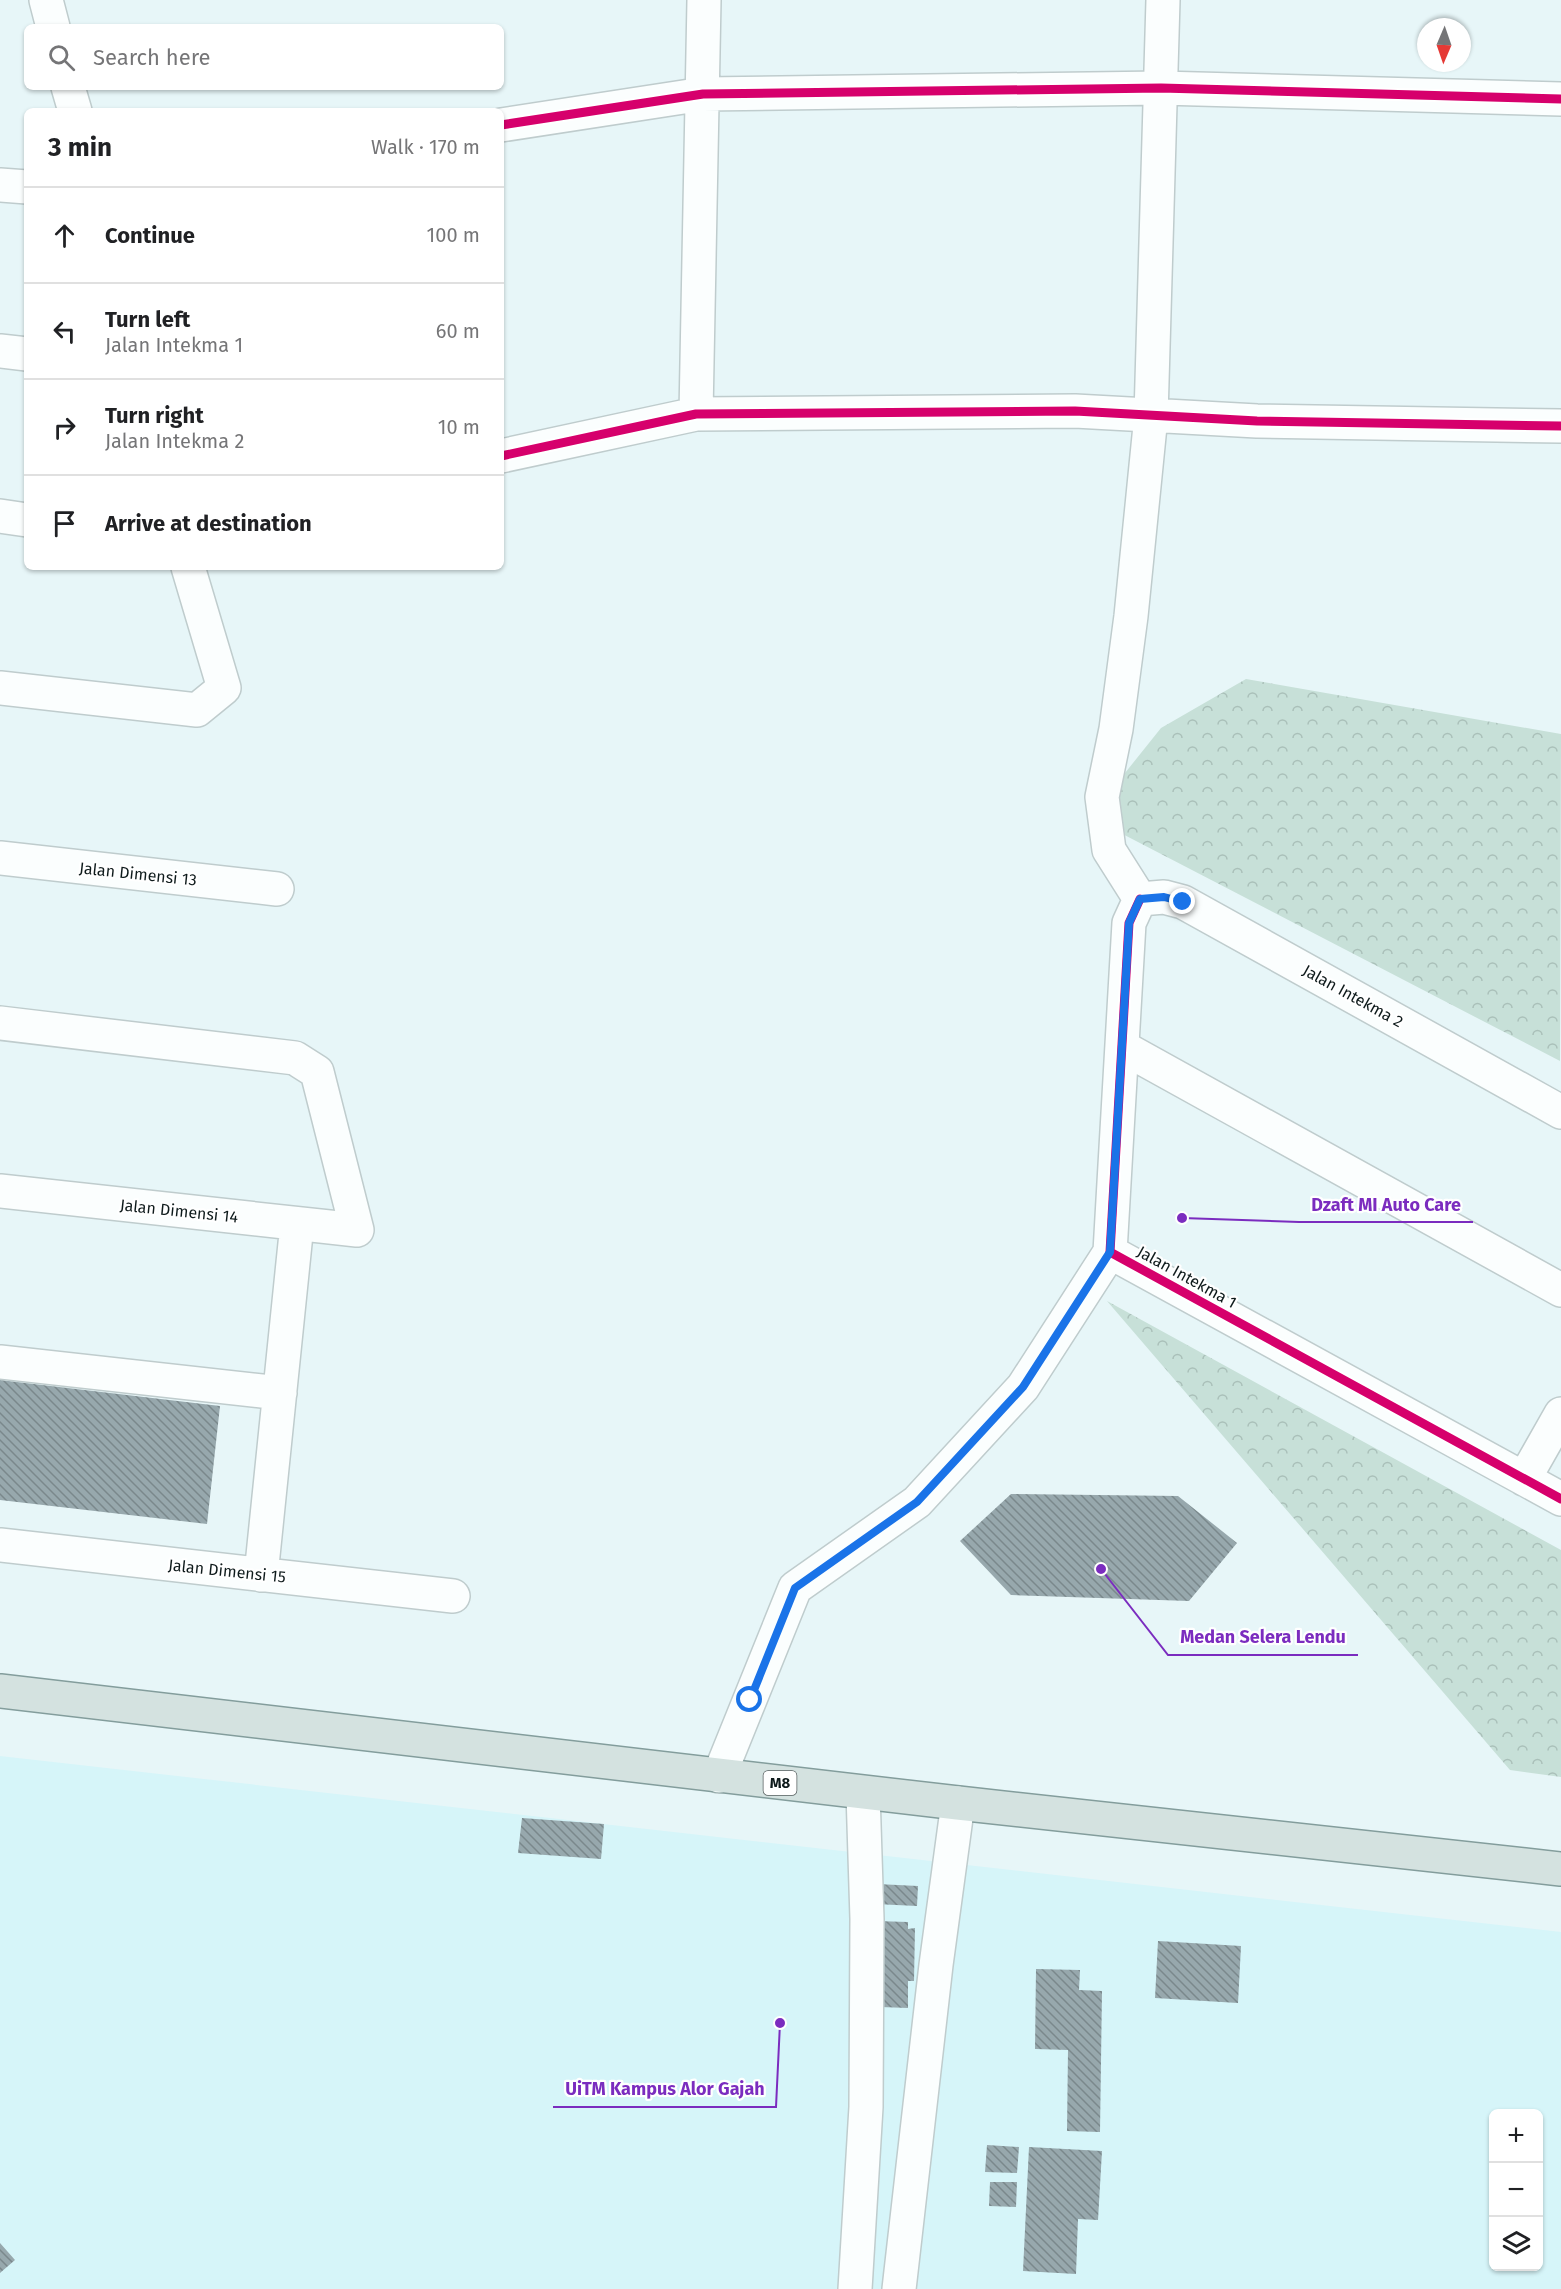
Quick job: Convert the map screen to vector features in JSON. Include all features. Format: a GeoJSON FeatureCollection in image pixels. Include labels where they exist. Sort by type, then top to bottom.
{"type":"FeatureCollection","features":[{"type":"Feature","properties":{"kind":"main road","name":"M8"},"geometry":{"type":"LineString","coordinates":[[0,1691],[863,1793],[1561,1869]]}},
{"type":"Feature","properties":{"kind":"street"},"geometry":{"type":"LineString","coordinates":[[46,0],[52,24]]}},
{"type":"Feature","properties":{"kind":"street"},"geometry":{"type":"LineString","coordinates":[[696,414],[705,0]]}},
{"type":"Feature","properties":{"kind":"street"},"geometry":{"type":"LineString","coordinates":[[1140,899],[1108,850],[1102,797],[1116,729],[1131,616],[1151,416],[1163,0]]}},
{"type":"Feature","properties":{"kind":"street"},"geometry":{"type":"LineString","coordinates":[[504,125],[703,94],[1161,88],[1561,99]]}},
{"type":"Feature","properties":{"kind":"street"},"geometry":{"type":"LineString","coordinates":[[69,90],[74,108]]}},
{"type":"Feature","properties":{"kind":"street"},"geometry":{"type":"LineString","coordinates":[[0,185],[24,187]]}},
{"type":"Feature","properties":{"kind":"street"},"geometry":{"type":"LineString","coordinates":[[0,351],[24,354]]}},
{"type":"Feature","properties":{"kind":"street"},"geometry":{"type":"LineString","coordinates":[[504,455],[696,414],[1075,411],[1257,421],[1561,426]]}},
{"type":"Feature","properties":{"kind":"street"},"geometry":{"type":"LineString","coordinates":[[0,516],[24,520]]}},
{"type":"Feature","properties":{"kind":"street"},"geometry":{"type":"LineString","coordinates":[[0,688],[196,710],[224,688],[189,570]]}},
{"type":"Feature","properties":{"kind":"street","name":"Jalan Dimensi 13"},"geometry":{"type":"LineString","coordinates":[[0,858],[276,889]]}},
{"type":"Feature","properties":{"kind":"street","name":"Jalan Intekma 2"},"geometry":{"type":"LineString","coordinates":[[1140,899],[1164,897],[1183,902],[1560,1109]]}},
{"type":"Feature","properties":{"kind":"street","name":"Jalan Intekma 1"},"geometry":{"type":"LineString","coordinates":[[1140,899],[1129,923],[1110,1252],[1561,1499]]}},
{"type":"Feature","properties":{"kind":"street","name":"Jalan Dimensi 14"},"geometry":{"type":"LineString","coordinates":[[0,1023],[295,1058],[317,1072],[357,1230],[0,1191]]}},
{"type":"Feature","properties":{"kind":"street"},"geometry":{"type":"LineString","coordinates":[[1122,1047],[1561,1290]]}},
{"type":"Feature","properties":{"kind":"street"},"geometry":{"type":"LineString","coordinates":[[261,1575],[297,1224]]}},
{"type":"Feature","properties":{"kind":"street"},"geometry":{"type":"LineString","coordinates":[[719,1776],[795,1588],[917,1502],[1023,1387],[1110,1252]]}},
{"type":"Feature","properties":{"kind":"street"},"geometry":{"type":"LineString","coordinates":[[0,1362],[280,1393]]}},
{"type":"Feature","properties":{"kind":"street"},"geometry":{"type":"LineString","coordinates":[[1524,1479],[1561,1414]]}},
{"type":"Feature","properties":{"kind":"street","name":"Jalan Dimensi 15"},"geometry":{"type":"LineString","coordinates":[[0,1545],[453,1596]]}},
{"type":"Feature","properties":{"kind":"street"},"geometry":{"type":"LineString","coordinates":[[855,2289],[866,2107],[867,1918],[863,1793]]}},
{"type":"Feature","properties":{"kind":"street"},"geometry":{"type":"LineString","coordinates":[[899,2289],[936,1965],[958,1803]]}},
{"type":"Feature","properties":{"kind":"shaded area"},"geometry":{"type":"Polygon","coordinates":[[[0,1756],[1561,1932],[1561,2289],[0,2289],[0,1756]]]}},
{"type":"Feature","properties":{"kind":"green space"},"geometry":{"type":"Polygon","coordinates":[[[1246,679],[1561,734],[1560,1061],[1109,827],[1109,793],[1161,728],[1246,679]]]}},
{"type":"Feature","properties":{"kind":"green space"},"geometry":{"type":"Polygon","coordinates":[[[1107,1301],[1561,1550],[1561,1777],[1510,1770],[1107,1301]]]}},
{"type":"Feature","properties":{"kind":"building"},"geometry":{"type":"Polygon","coordinates":[[[0,1380],[220,1406],[207,1524],[0,1500],[0,1380]]]}},
{"type":"Feature","properties":{"kind":"building"},"geometry":{"type":"Polygon","coordinates":[[[1011,1494],[1178,1496],[1237,1543],[1189,1601],[1011,1595],[960,1541],[1011,1494]]]}},
{"type":"Feature","properties":{"kind":"building"},"geometry":{"type":"Polygon","coordinates":[[[522,1818],[604,1824],[601,1859],[518,1853],[522,1818]]]}},
{"type":"Feature","properties":{"kind":"building"},"geometry":{"type":"Polygon","coordinates":[[[877,1884],[918,1886],[917,1906],[875,1904],[877,1884]]]}},
{"type":"Feature","properties":{"kind":"building"},"geometry":{"type":"Polygon","coordinates":[[[876,1921],[908,1922],[908,1929],[915,1928],[914,1981],[908,1981],[908,2008],[880,2007],[876,1921]]]}},
{"type":"Feature","properties":{"kind":"building"},"geometry":{"type":"Polygon","coordinates":[[[1158,1941],[1241,1946],[1238,2003],[1155,1998],[1158,1941]]]}},
{"type":"Feature","properties":{"kind":"building"},"geometry":{"type":"Polygon","coordinates":[[[1036,1969],[1080,1970],[1079,1990],[1102,1991],[1100,2132],[1067,2131],[1068,2050],[1035,2049],[1036,1969]]]}},
{"type":"Feature","properties":{"kind":"building"},"geometry":{"type":"Polygon","coordinates":[[[987,2145],[1019,2147],[1017,2173],[985,2172],[987,2145]]]}},
{"type":"Feature","properties":{"kind":"building"},"geometry":{"type":"Polygon","coordinates":[[[1029,2147],[1102,2151],[1098,2220],[1078,2219],[1076,2274],[1023,2271],[1029,2147]]]}},
{"type":"Feature","properties":{"kind":"building"},"geometry":{"type":"Polygon","coordinates":[[[990,2182],[1017,2182],[1016,2207],[989,2206],[990,2182]]]}},
{"type":"Feature","properties":{"kind":"building"},"geometry":{"type":"Polygon","coordinates":[[[0,2243],[15,2260],[0,2273],[0,2243]]]}},
{"type":"Feature","properties":{"kind":"cycle path"},"geometry":{"type":"LineString","coordinates":[[504,125],[703,94],[1161,88],[1561,99]]}},
{"type":"Feature","properties":{"kind":"cycle path"},"geometry":{"type":"LineString","coordinates":[[504,455],[696,414],[1075,411],[1257,421],[1561,426]]}},
{"type":"Feature","properties":{"kind":"cycle path"},"geometry":{"type":"LineString","coordinates":[[1140,899],[1129,923],[1110,1252],[1561,1499]]}},
{"type":"Feature","properties":{"kind":"place","name":"Dzaft MI Auto Care"},"geometry":{"type":"Point","coordinates":[1182,1218]}},
{"type":"Feature","properties":{"kind":"place","name":"Medan Selera Lendu"},"geometry":{"type":"Point","coordinates":[1101,1569]}},
{"type":"Feature","properties":{"kind":"place","name":"UiTM Kampus Alor Gajah"},"geometry":{"type":"Point","coordinates":[780,2023]}},
{"type":"Feature","properties":{"kind":"route"},"geometry":{"type":"LineString","coordinates":[[750,1700],[795,1588],[917,1502],[1023,1387],[1110,1252],[1129,923],[1140,899],[1164,897],[1183,902]]}}]}
